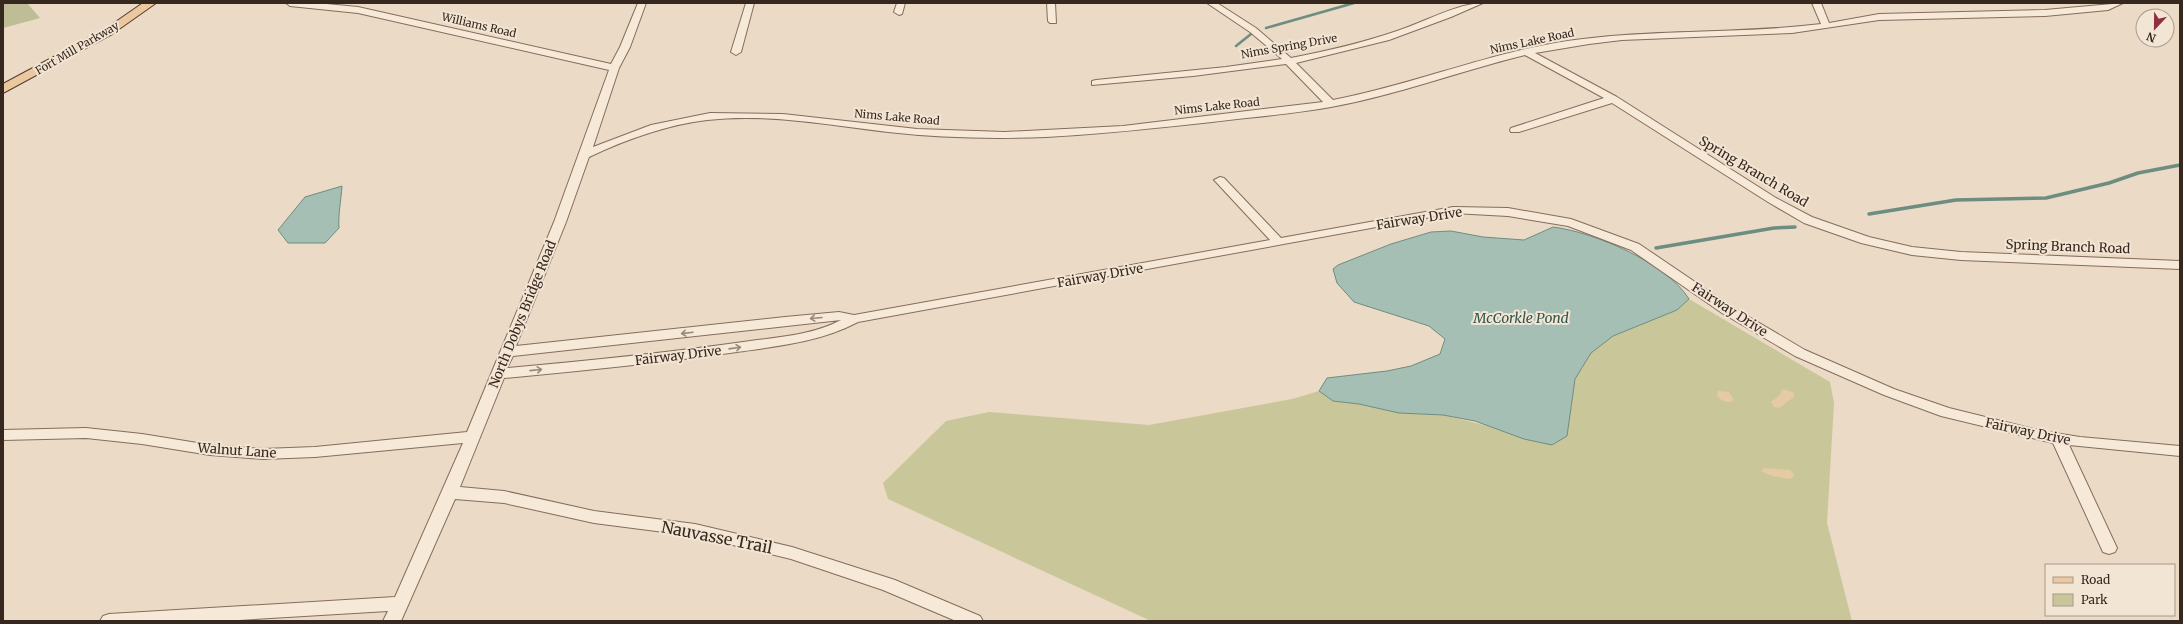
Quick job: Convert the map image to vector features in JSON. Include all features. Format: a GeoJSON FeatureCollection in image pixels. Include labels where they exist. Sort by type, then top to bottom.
{"type":"FeatureCollection","features":[{"type":"Feature","properties":{"kind":"main road","name":"Fort Mill Parkway"},"geometry":{"type":"LineString","coordinates":[[3,89],[108,32],[150,3]]}},
{"type":"Feature","properties":{"kind":"street","name":"Williams Road"},"geometry":{"type":"LineString","coordinates":[[290,3],[358,10],[614,68]]}},
{"type":"Feature","properties":{"kind":"street","name":"North Dobys Bridge Road"},"geometry":{"type":"LineString","coordinates":[[392,621],[450,493],[560,222],[598,118],[614,68],[625,47],[642,3]]}},
{"type":"Feature","properties":{"kind":"street"},"geometry":{"type":"LineString","coordinates":[[736,52],[750,3]]}},
{"type":"Feature","properties":{"kind":"street"},"geometry":{"type":"LineString","coordinates":[[1051,3],[1053,21]]}},
{"type":"Feature","properties":{"kind":"street"},"geometry":{"type":"LineString","coordinates":[[1210,3],[1253,30],[1277,49],[1286,60],[1331,104]]}},
{"type":"Feature","properties":{"kind":"street","name":"Nims Spring Drive"},"geometry":{"type":"LineString","coordinates":[[1096,83],[1286,60],[1338,50],[1387,38],[1479,3]]}},
{"type":"Feature","properties":{"kind":"street"},"geometry":{"type":"LineString","coordinates":[[1816,3],[1826,26]]}},
{"type":"Feature","properties":{"kind":"street","name":"Nims Lake Road"},"geometry":{"type":"LineString","coordinates":[[584,155],[607,144],[664,125],[700,118],[729,115],[770,117],[944,134],[1034,135],[1111,130],[1331,104],[1389,90],[1526,52],[1558,45],[1606,40],[1790,32],[1879,17],[2053,13],[2108,8],[2119,3]]}},
{"type":"Feature","properties":{"kind":"street","name":"Spring Branch Road"},"geometry":{"type":"LineString","coordinates":[[1526,52],[1613,99],[1772,200],[1808,220],[1865,240],[1912,251],[1961,256],[2180,265]]}},
{"type":"Feature","properties":{"kind":"street"},"geometry":{"type":"LineString","coordinates":[[1515,130],[1613,99]]}},
{"type":"Feature","properties":{"kind":"street"},"geometry":{"type":"LineString","coordinates":[[1220,180],[1279,242]]}},
{"type":"Feature","properties":{"kind":"street","name":"Fairway Drive"},"geometry":{"type":"LineString","coordinates":[[498,374],[674,356],[779,342],[841,327],[854,319],[1452,210],[1508,212],[1571,224],[1635,247],[1727,310],[1800,353],[1842,373],[1889,392],[1946,412],[2003,427],[2058,438],[2154,450],[2180,451]]}},
{"type":"Feature","properties":{"kind":"street","name":"Fairway Drive"},"geometry":{"type":"LineString","coordinates":[[506,352],[792,320],[839,316],[854,319]]}},
{"type":"Feature","properties":{"kind":"street","name":"Walnut Lane"},"geometry":{"type":"LineString","coordinates":[[3,435],[86,433],[142,439],[210,450],[263,454],[315,452],[472,437]]}},
{"type":"Feature","properties":{"kind":"street"},"geometry":{"type":"LineString","coordinates":[[2058,438],[2109,548]]}},
{"type":"Feature","properties":{"kind":"street","name":"Nauvasse Trail"},"geometry":{"type":"LineString","coordinates":[[450,493],[468,493],[504,497],[594,517],[695,530],[792,553],[890,586],[974,621]]}},
{"type":"Feature","properties":{"kind":"street"},"geometry":{"type":"LineString","coordinates":[[117,621],[401,603]]}},
{"type":"Feature","properties":{"kind":"green space"},"geometry":{"type":"Polygon","coordinates":[[[3,3],[27,3],[40,18],[3,28],[3,3]]]}},
{"type":"Feature","properties":{"kind":"green space"},"geometry":{"type":"Polygon","coordinates":[[[1689,299],[1830,382],[1834,403],[1827,523],[1852,621],[1151,621],[888,499],[883,483],[946,421],[989,412],[1149,425],[1292,399],[1319,391],[1333,401],[1359,404],[1399,413],[1443,415],[1496,428],[1567,436],[1575,379],[1591,353],[1613,336],[1677,310],[1689,299]]]}},
{"type":"Feature","properties":{"kind":"sand"},"geometry":{"type":"Polygon","coordinates":[[[1782,389],[1793,392],[1794,397],[1779,408],[1774,407],[1771,402],[1780,395],[1782,389]]]}},
{"type":"Feature","properties":{"kind":"sand"},"geometry":{"type":"Polygon","coordinates":[[[1718,391],[1729,392],[1734,400],[1727,402],[1721,399],[1717,396],[1718,391]]]}},
{"type":"Feature","properties":{"kind":"sand"},"geometry":{"type":"Polygon","coordinates":[[[1763,468],[1790,470],[1794,474],[1790,479],[1772,476],[1761,471],[1763,468]]]}},
{"type":"Feature","properties":{"kind":"water"},"geometry":{"type":"Polygon","coordinates":[[[342,186],[339,228],[325,243],[288,243],[278,230],[305,197],[342,186]]]}},
{"type":"Feature","properties":{"kind":"water","name":"McCorkle Pond"},"geometry":{"type":"Polygon","coordinates":[[[1553,227],[1588,235],[1628,251],[1664,273],[1679,286],[1689,299],[1677,310],[1613,336],[1591,353],[1575,379],[1567,436],[1552,445],[1524,439],[1475,421],[1443,415],[1399,413],[1359,404],[1333,401],[1319,391],[1327,378],[1387,371],[1411,366],[1440,354],[1445,339],[1429,326],[1354,302],[1337,283],[1333,269],[1338,265],[1391,244],[1431,232],[1451,231],[1483,237],[1524,240],[1553,227]]]}},
{"type":"Feature","properties":{"kind":"waterway"},"geometry":{"type":"LineString","coordinates":[[1266,28],[1354,3]]}},
{"type":"Feature","properties":{"kind":"waterway"},"geometry":{"type":"LineString","coordinates":[[1236,46],[1251,34]]}},
{"type":"Feature","properties":{"kind":"waterway"},"geometry":{"type":"LineString","coordinates":[[1869,214],[1956,200],[2046,198],[2109,183],[2138,173],[2180,165]]}},
{"type":"Feature","properties":{"kind":"waterway"},"geometry":{"type":"LineString","coordinates":[[1656,248],[1774,228],[1795,227]]}}]}
